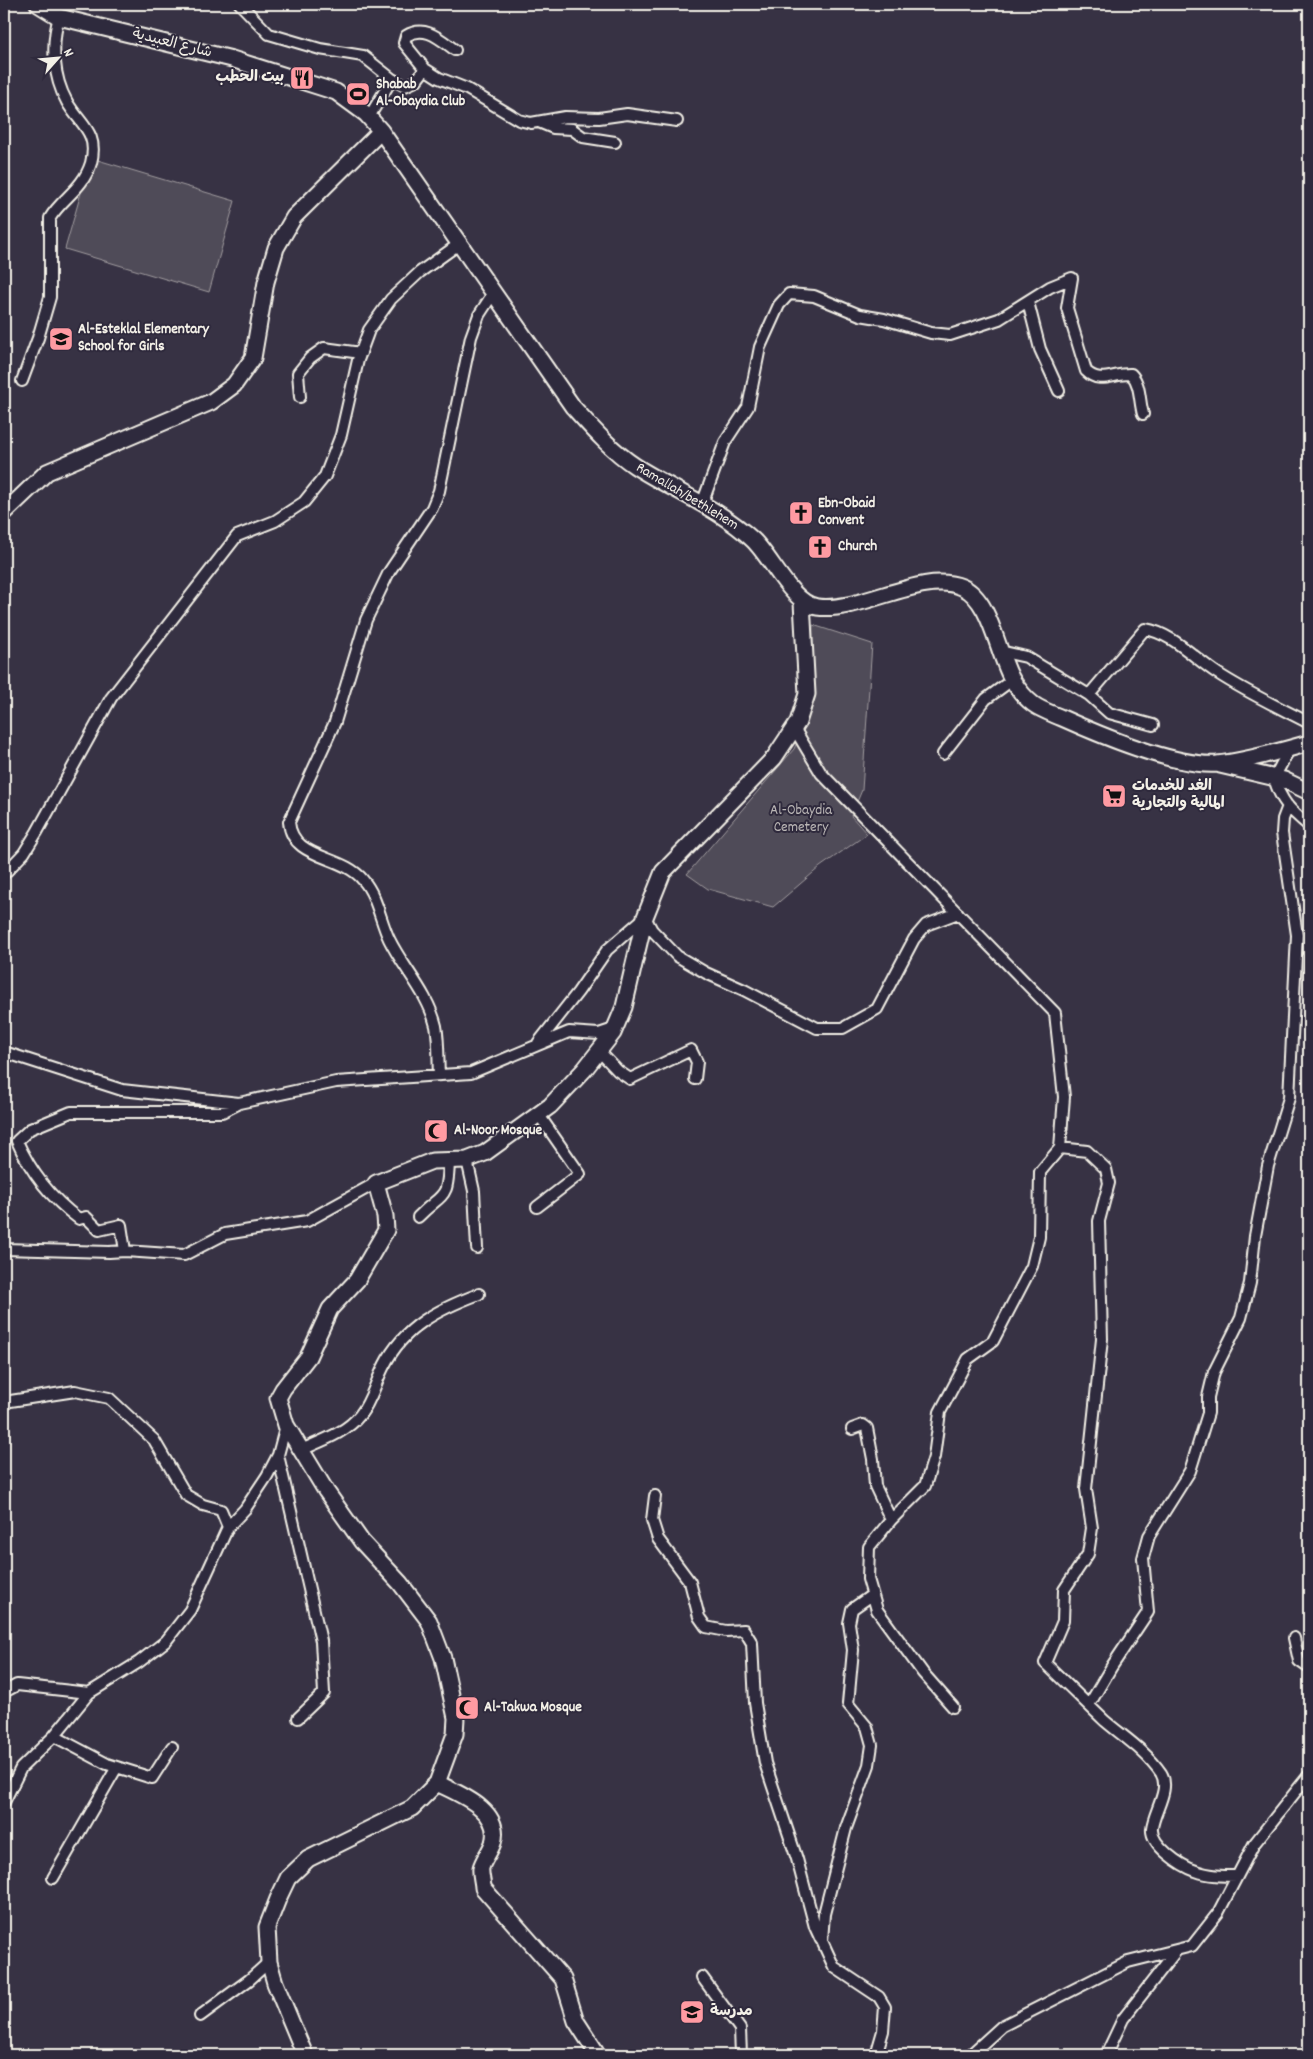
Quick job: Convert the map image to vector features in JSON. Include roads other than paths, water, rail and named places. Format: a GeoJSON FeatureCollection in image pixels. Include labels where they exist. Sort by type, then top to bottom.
{"type":"FeatureCollection","features":[{"type":"Feature","properties":{"kind":"street","name":"شارع العبيدية"},"geometry":{"type":"LineString","coordinates":[[38,4],[59,17],[232,59],[336,92],[369,117],[381,131]]}},
{"type":"Feature","properties":{"kind":"street"},"geometry":{"type":"LineString","coordinates":[[240,4],[269,34],[320,49],[363,56],[392,80],[405,86],[416,81],[424,69]]}},
{"type":"Feature","properties":{"kind":"street"},"geometry":{"type":"LineString","coordinates":[[22,381],[50,297],[50,218],[79,186],[91,163],[92,135],[67,103],[59,82],[54,40],[59,17]]}},
{"type":"Feature","properties":{"kind":"street"},"geometry":{"type":"LineString","coordinates":[[455,50],[432,34],[422,31],[410,33],[404,39],[404,43],[424,69],[439,78],[467,89],[519,120],[541,123],[565,116],[599,118],[627,114],[678,121]]}},
{"type":"Feature","properties":{"kind":"street"},"geometry":{"type":"LineString","coordinates":[[369,117],[392,80]]}},
{"type":"Feature","properties":{"kind":"street"},"geometry":{"type":"LineString","coordinates":[[541,123],[553,128],[572,130],[583,137],[615,142]]}},
{"type":"Feature","properties":{"kind":"street"},"geometry":{"type":"LineString","coordinates":[[4,513],[47,472],[212,402],[234,385],[254,358],[264,287],[276,248],[294,217],[381,131]]}},
{"type":"Feature","properties":{"kind":"street","name":"Ramallah/bethlehem"},"geometry":{"type":"LineString","coordinates":[[381,131],[573,407],[601,438],[633,465],[734,523],[756,542],[802,602]]}},
{"type":"Feature","properties":{"kind":"street"},"geometry":{"type":"LineString","coordinates":[[4,874],[24,853],[37,832],[111,698],[237,536],[275,521],[304,502],[325,476],[342,435],[361,352],[369,330],[391,299],[420,272],[459,244]]}},
{"type":"Feature","properties":{"kind":"street"},"geometry":{"type":"LineString","coordinates":[[702,504],[725,442],[748,406],[760,347],[779,305],[789,294],[814,296],[860,315],[884,319],[931,333],[950,335],[999,319],[1050,287],[1072,278],[1067,308],[1086,371],[1092,378],[1100,379],[1120,373],[1131,374],[1139,391],[1139,401],[1143,414]]}},
{"type":"Feature","properties":{"kind":"street"},"geometry":{"type":"LineString","coordinates":[[439,1075],[438,1042],[432,1013],[396,953],[363,880],[352,870],[299,845],[291,835],[289,822],[335,722],[366,620],[389,572],[432,508],[440,491],[471,337],[479,315],[494,292]]}},
{"type":"Feature","properties":{"kind":"street"},"geometry":{"type":"LineString","coordinates":[[1028,302],[1040,348],[1060,391]]}},
{"type":"Feature","properties":{"kind":"street"},"geometry":{"type":"LineString","coordinates":[[300,397],[298,373],[310,358],[324,348],[361,352]]}},
{"type":"Feature","properties":{"kind":"street"},"geometry":{"type":"LineString","coordinates":[[4,1249],[125,1251],[184,1255],[225,1234],[307,1221],[376,1183],[432,1161],[467,1160],[485,1153],[539,1115],[584,1070],[615,1028],[624,1007],[645,917],[663,872],[692,845],[774,758],[804,709],[807,694],[802,602],[815,607],[829,607],[856,604],[917,586],[944,583],[962,587],[971,592],[989,619],[1012,680],[1034,705],[1106,738],[1179,760],[1216,764],[1274,778],[1309,792]]}},
{"type":"Feature","properties":{"kind":"street"},"geometry":{"type":"LineString","coordinates":[[1089,695],[1145,629],[1159,631],[1246,691],[1309,723]]}},
{"type":"Feature","properties":{"kind":"street"},"geometry":{"type":"LineString","coordinates":[[1000,651],[1026,658],[1089,695],[1109,714],[1153,725]]}},
{"type":"Feature","properties":{"kind":"street"},"geometry":{"type":"LineString","coordinates":[[943,754],[986,699],[1012,680]]}},
{"type":"Feature","properties":{"kind":"street"},"geometry":{"type":"LineString","coordinates":[[794,728],[821,773],[1055,1013],[1064,1097],[1060,1148],[1040,1172],[1039,1237],[1032,1266],[993,1341],[968,1359],[940,1412],[934,1457],[924,1486],[891,1520],[869,1548],[868,1579],[877,1610],[923,1673],[952,1706]]}},
{"type":"Feature","properties":{"kind":"street"},"geometry":{"type":"LineString","coordinates":[[1216,764],[1309,743]]}},
{"type":"Feature","properties":{"kind":"street"},"geometry":{"type":"LineString","coordinates":[[1290,748],[1274,778],[1280,797],[1309,826]]}},
{"type":"Feature","properties":{"kind":"street"},"geometry":{"type":"LineString","coordinates":[[1090,1705],[1112,1666],[1148,1612],[1143,1558],[1149,1536],[1190,1471],[1208,1413],[1208,1397],[1214,1372],[1241,1318],[1250,1283],[1255,1236],[1268,1166],[1289,1098],[1297,935],[1282,833],[1283,819],[1288,806]]}},
{"type":"Feature","properties":{"kind":"street"},"geometry":{"type":"LineString","coordinates":[[645,917],[652,930],[677,956],[706,973],[744,990],[817,1028],[843,1028],[877,1009],[914,940],[926,926],[958,913]]}},
{"type":"Feature","properties":{"kind":"street"},"geometry":{"type":"LineString","coordinates":[[537,1045],[578,992],[607,950],[645,917]]}},
{"type":"Feature","properties":{"kind":"street"},"geometry":{"type":"LineString","coordinates":[[125,1251],[121,1226],[99,1230],[86,1217],[79,1219],[63,1207],[43,1186],[17,1141],[30,1129],[70,1112],[222,1112],[239,1103],[336,1082],[471,1073],[569,1032],[599,1034],[615,1028]]}},
{"type":"Feature","properties":{"kind":"street"},"geometry":{"type":"LineString","coordinates":[[599,1051],[630,1079],[691,1050],[697,1062],[695,1079]]}},
{"type":"Feature","properties":{"kind":"street"},"geometry":{"type":"LineString","coordinates":[[4,1052],[122,1090],[239,1103]]}},
{"type":"Feature","properties":{"kind":"street"},"geometry":{"type":"LineString","coordinates":[[537,1207],[580,1174],[539,1115]]}},
{"type":"Feature","properties":{"kind":"street"},"geometry":{"type":"LineString","coordinates":[[1060,1148],[1087,1151],[1106,1169],[1109,1183],[1099,1221],[1102,1339],[1086,1489],[1092,1528],[1088,1554],[1064,1590],[1063,1621],[1045,1663],[1152,1760],[1162,1776],[1164,1785],[1152,1829],[1159,1848],[1195,1871],[1214,1875],[1237,1876]]}},
{"type":"Feature","properties":{"kind":"street"},"geometry":{"type":"LineString","coordinates":[[418,1217],[442,1198],[448,1186],[449,1160]]}},
{"type":"Feature","properties":{"kind":"street"},"geometry":{"type":"LineString","coordinates":[[467,1160],[474,1191],[477,1248]]}},
{"type":"Feature","properties":{"kind":"street"},"geometry":{"type":"LineString","coordinates":[[305,2055],[274,1983],[269,1962],[267,1927],[288,1878],[308,1859],[412,1808],[437,1783],[455,1734],[456,1718],[436,1637],[429,1621],[400,1583],[362,1542],[286,1425],[278,1398],[283,1388],[308,1357],[330,1309],[357,1280],[386,1230],[386,1216],[376,1183]]}},
{"type":"Feature","properties":{"kind":"street"},"geometry":{"type":"LineString","coordinates":[[301,1450],[339,1432],[360,1415],[385,1364],[406,1334],[443,1307],[479,1294]]}},
{"type":"Feature","properties":{"kind":"street"},"geometry":{"type":"LineString","coordinates":[[4,1402],[75,1391],[109,1398],[154,1440],[186,1495],[203,1505],[221,1510],[228,1527]]}},
{"type":"Feature","properties":{"kind":"street"},"geometry":{"type":"LineString","coordinates":[[4,1802],[21,1768],[54,1736],[89,1692],[138,1662],[166,1641],[190,1610],[228,1527],[245,1509],[278,1456],[286,1425]]}},
{"type":"Feature","properties":{"kind":"street"},"geometry":{"type":"LineString","coordinates":[[852,1429],[863,1425],[867,1428],[876,1486],[891,1520]]}},
{"type":"Feature","properties":{"kind":"street"},"geometry":{"type":"LineString","coordinates":[[278,1456],[321,1641],[324,1693],[298,1718]]}},
{"type":"Feature","properties":{"kind":"street"},"geometry":{"type":"LineString","coordinates":[[655,1496],[652,1520],[658,1539],[690,1582],[699,1617],[706,1627],[726,1631],[744,1630],[752,1643],[756,1703],[765,1763],[797,1859],[815,1927],[834,1967],[879,1997],[886,2007],[883,2031],[876,2055]]}},
{"type":"Feature","properties":{"kind":"street"},"geometry":{"type":"LineString","coordinates":[[822,1941],[824,1914],[846,1828],[869,1764],[872,1745],[867,1727],[848,1704],[853,1650],[849,1623],[852,1609],[872,1595]]}},
{"type":"Feature","properties":{"kind":"street"},"geometry":{"type":"LineString","coordinates":[[1294,1638],[1299,1662],[1309,1668]]}},
{"type":"Feature","properties":{"kind":"street"},"geometry":{"type":"LineString","coordinates":[[4,1692],[17,1685],[89,1692]]}},
{"type":"Feature","properties":{"kind":"street"},"geometry":{"type":"LineString","coordinates":[[54,1736],[116,1767],[152,1778],[172,1747]]}},
{"type":"Feature","properties":{"kind":"street"},"geometry":{"type":"LineString","coordinates":[[53,1878],[116,1767]]}},
{"type":"Feature","properties":{"kind":"street"},"geometry":{"type":"LineString","coordinates":[[970,2055],[1002,2026],[1128,1962],[1192,1946],[1218,1913],[1254,1844],[1307,1781]]}},
{"type":"Feature","properties":{"kind":"street"},"geometry":{"type":"LineString","coordinates":[[437,1783],[468,1799],[488,1814],[492,1824],[493,1842],[481,1868],[483,1888],[563,1979],[576,2020],[598,2055]]}},
{"type":"Feature","properties":{"kind":"street"},"geometry":{"type":"LineString","coordinates":[[1106,2055],[1123,2019],[1176,1951]]}},
{"type":"Feature","properties":{"kind":"street"},"geometry":{"type":"LineString","coordinates":[[200,2016],[249,1980],[269,1962]]}},
{"type":"Feature","properties":{"kind":"street"},"geometry":{"type":"LineString","coordinates":[[702,1977],[740,2029],[742,2055]]}},
{"type":"Feature","properties":{"kind":"place","name":"بيت الحطب"},"geometry":{"type":"Point","coordinates":[302,78]}},
{"type":"Feature","properties":{"kind":"place","name":"Shabab Al-Obaydia Club"},"geometry":{"type":"Point","coordinates":[358,94]}},
{"type":"Feature","properties":{"kind":"place","name":"Al-Esteklal Elementary School for Girls"},"geometry":{"type":"Point","coordinates":[61,339]}},
{"type":"Feature","properties":{"kind":"place","name":"Ebn-Obaid Convent"},"geometry":{"type":"Point","coordinates":[801,513]}},
{"type":"Feature","properties":{"kind":"place","name":"Church"},"geometry":{"type":"Point","coordinates":[820,547]}},
{"type":"Feature","properties":{"kind":"place","name":"الغد للخدمات المالية والتجارية"},"geometry":{"type":"Point","coordinates":[1114,796]}},
{"type":"Feature","properties":{"kind":"place","name":"Al-Noor Mosque"},"geometry":{"type":"Point","coordinates":[436,1131]}},
{"type":"Feature","properties":{"kind":"place","name":"Al-Takwa Mosque"},"geometry":{"type":"Point","coordinates":[467,1708]}},
{"type":"Feature","properties":{"kind":"place","name":"مدرسة"},"geometry":{"type":"Point","coordinates":[692,2012]}},
{"type":"Feature","properties":{"kind":"park label","name":"Al-Obaydia Cemetery"},"geometry":{"type":"Point","coordinates":[801,820]}}]}
